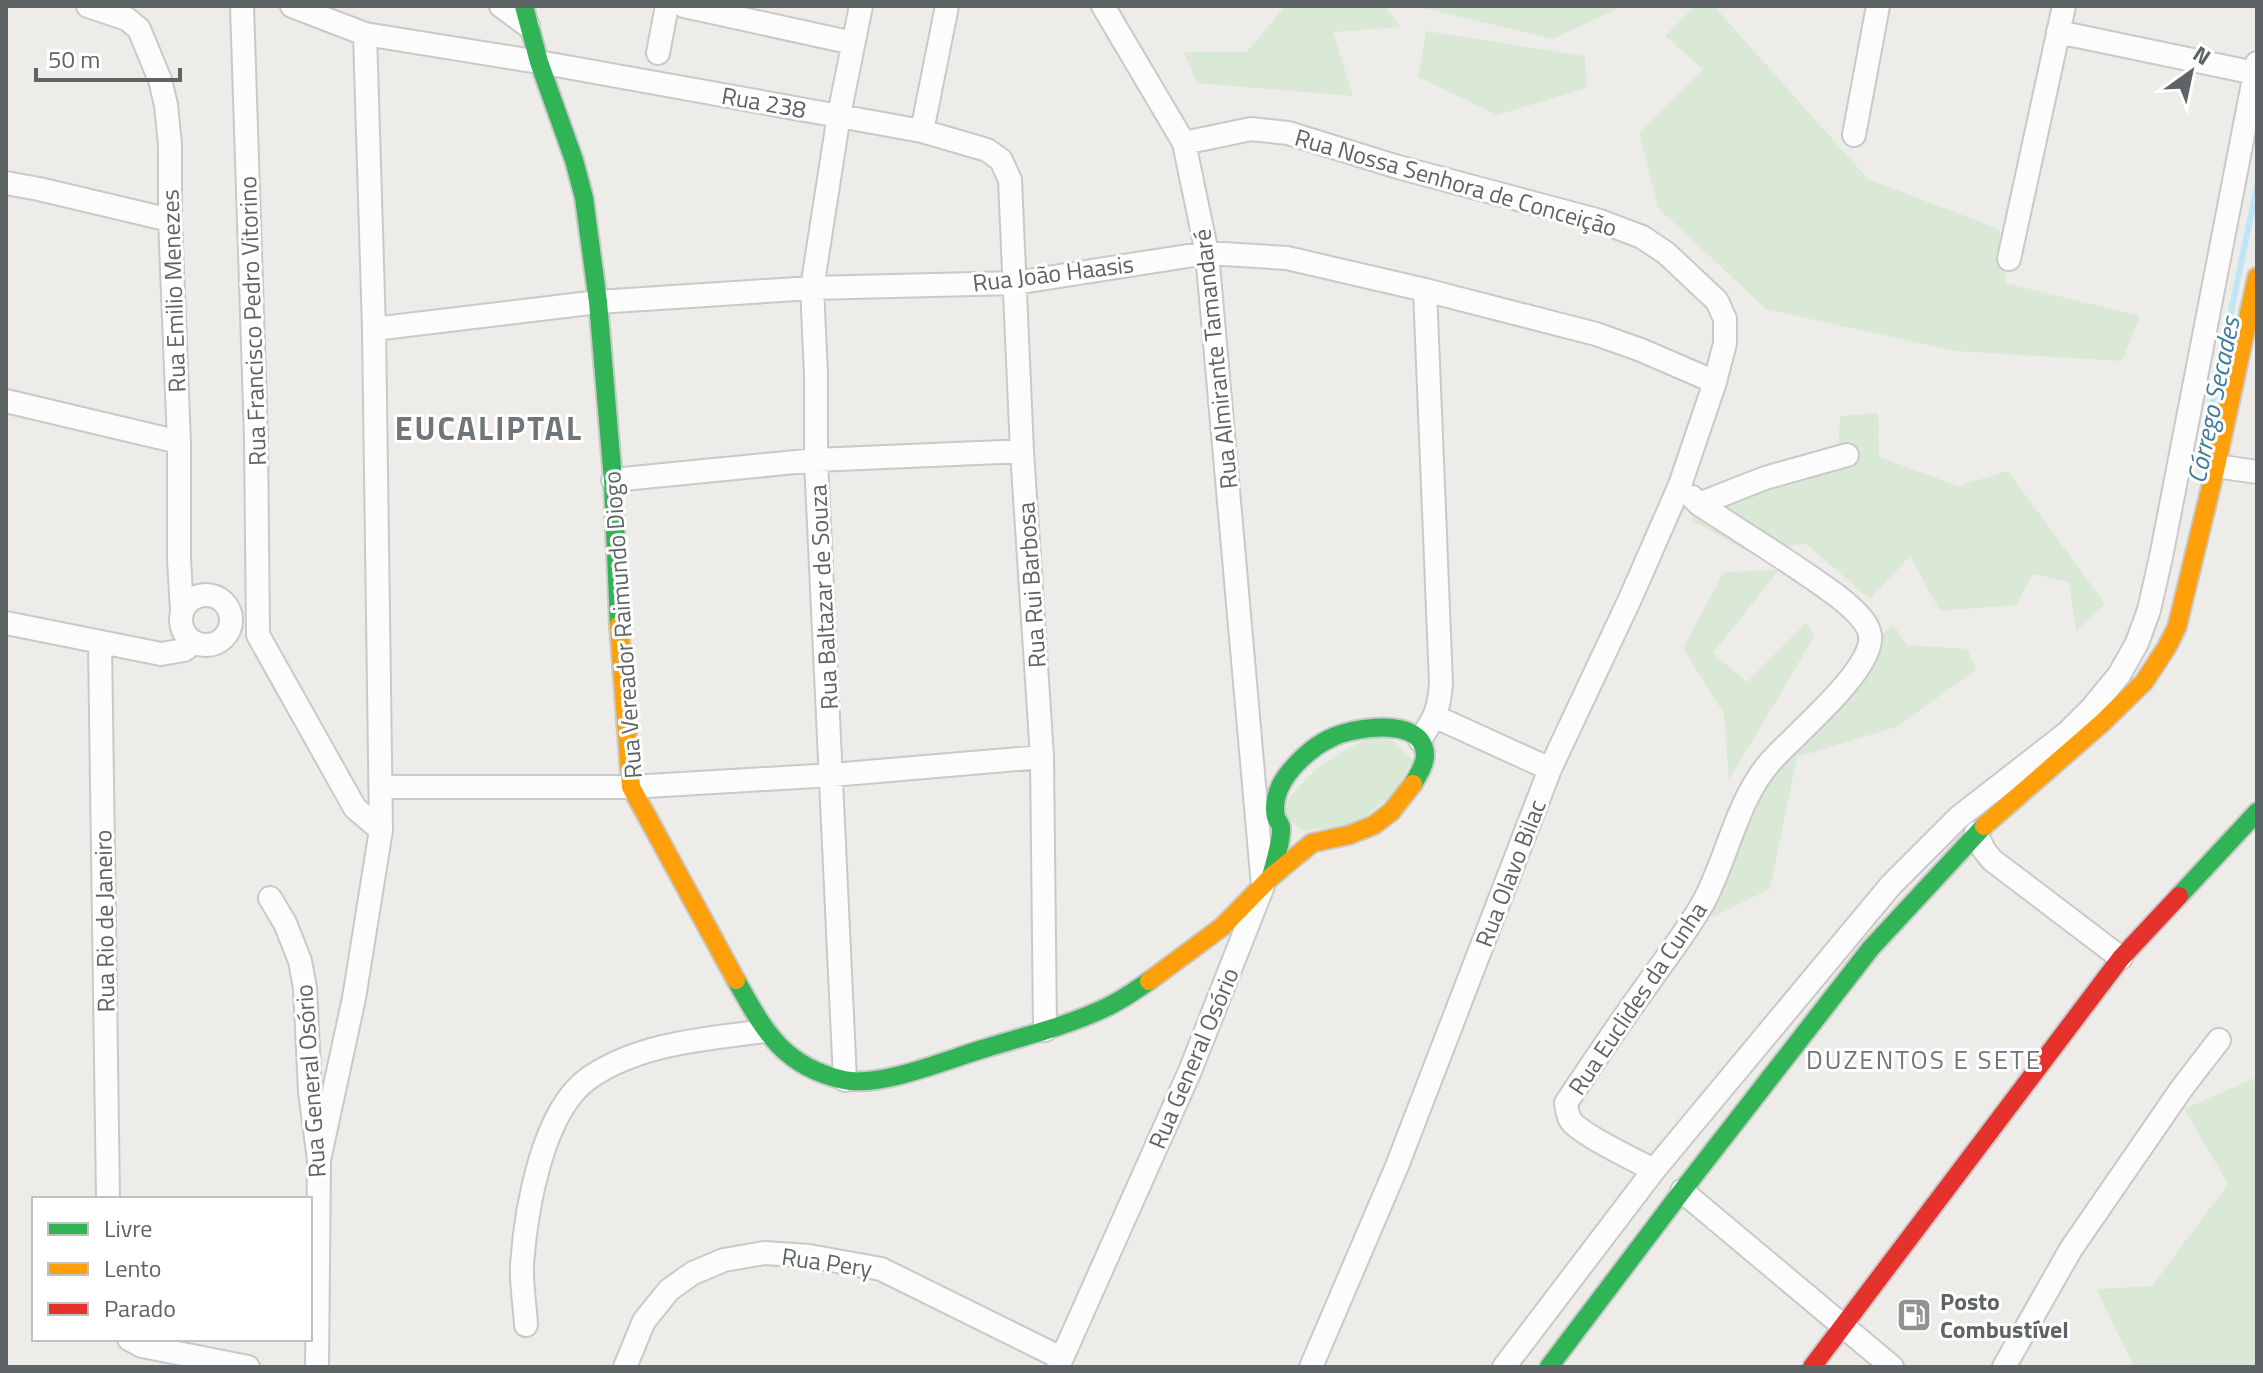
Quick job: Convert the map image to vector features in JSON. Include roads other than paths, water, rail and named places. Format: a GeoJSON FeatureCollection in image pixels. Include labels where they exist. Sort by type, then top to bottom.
{"type":"FeatureCollection","features":[{"type":"Feature","properties":{"kind":"street","name":"Rua Emilio Menezes"},"geometry":{"type":"LineString","coordinates":[[88,6],[127,19],[139,29],[160,80],[166,105],[170,145],[182,611]]}},
{"type":"Feature","properties":{"kind":"street","name":"Rua Francisco Pedro Vitorino"},"geometry":{"type":"LineString","coordinates":[[242,6],[256,437],[258,635]]}},
{"type":"Feature","properties":{"kind":"street","name":"Rua 238"},"geometry":{"type":"LineString","coordinates":[[292,6],[365,34],[839,115],[922,131],[987,150]]}},
{"type":"Feature","properties":{"kind":"street"},"geometry":{"type":"LineString","coordinates":[[501,6],[526,16]]}},
{"type":"Feature","properties":{"kind":"street"},"geometry":{"type":"LineString","coordinates":[[658,53],[667,6]]}},
{"type":"Feature","properties":{"kind":"street"},"geometry":{"type":"LineString","coordinates":[[684,6],[853,43]]}},
{"type":"Feature","properties":{"kind":"street","name":"Rua Baltazar de Souza"},"geometry":{"type":"LineString","coordinates":[[845,1080],[816,460],[812,288],[839,115],[861,6]]}},
{"type":"Feature","properties":{"kind":"street"},"geometry":{"type":"LineString","coordinates":[[922,131],[947,6]]}},
{"type":"Feature","properties":{"kind":"street","name":"Rua Almirante Tamandaré"},"geometry":{"type":"LineString","coordinates":[[1103,6],[1184,143],[1207,253],[1248,735]]}},
{"type":"Feature","properties":{"kind":"street"},"geometry":{"type":"LineString","coordinates":[[1854,135],[1878,6]]}},
{"type":"Feature","properties":{"kind":"street"},"geometry":{"type":"LineString","coordinates":[[2009,259],[2064,6]]}},
{"type":"Feature","properties":{"kind":"street","name":"Rua Vereador Raimundo Diogo"},"geometry":{"type":"LineString","coordinates":[[526,16],[584,198],[598,302],[613,480],[618,618],[631,787],[765,1031],[784,1052],[811,1068],[845,1080],[876,1080],[904,1073],[1045,1030],[1107,1007],[1146,983],[1222,927],[1312,843],[1349,835],[1374,825],[1391,812],[1410,790],[1422,768],[1425,754],[1412,735],[1436,717],[1441,683],[1425,290]]}},
{"type":"Feature","properties":{"kind":"street"},"geometry":{"type":"LineString","coordinates":[[1504,1367],[1654,1170],[1891,885],[1959,817],[2067,733],[2119,675],[2137,643],[2149,610],[2161,557],[2256,68],[2058,32]]}},
{"type":"Feature","properties":{"kind":"street"},"geometry":{"type":"LineString","coordinates":[[319,1160],[354,998],[381,830],[374,329],[365,34]]}},
{"type":"Feature","properties":{"kind":"street","name":"Rua Nossa Senhora de Conceição"},"geometry":{"type":"LineString","coordinates":[[1184,143],[1251,129],[1288,133],[1398,167],[1600,221],[1642,237],[1666,253],[1717,301],[1725,319],[1725,343],[1715,382]]}},
{"type":"Feature","properties":{"kind":"street","name":"Rua Rui Barbosa"},"geometry":{"type":"LineString","coordinates":[[987,150],[1001,160],[1010,180],[1022,451],[1042,757],[1045,1030]]}},
{"type":"Feature","properties":{"kind":"street"},"geometry":{"type":"LineString","coordinates":[[6,183],[170,220]]}},
{"type":"Feature","properties":{"kind":"street","name":"Rua João Haasis"},"geometry":{"type":"LineString","coordinates":[[374,329],[598,302],[812,288],[1015,283],[1207,253],[1287,258],[1425,290],[1596,334],[1715,382]]}},
{"type":"Feature","properties":{"kind":"street"},"geometry":{"type":"LineString","coordinates":[[1549,1367],[1871,948],[1976,833],[2102,723],[2144,682],[2167,647],[2177,627],[2257,277]]}},
{"type":"Feature","properties":{"kind":"street","name":"Rua Olavo Bilac"},"geometry":{"type":"LineString","coordinates":[[1311,1367],[1397,1166],[1550,769],[1680,485],[1715,382]]}},
{"type":"Feature","properties":{"kind":"street"},"geometry":{"type":"LineString","coordinates":[[6,401],[179,442]]}},
{"type":"Feature","properties":{"kind":"street"},"geometry":{"type":"LineString","coordinates":[[613,480],[816,460],[1022,451]]}},
{"type":"Feature","properties":{"kind":"street"},"geometry":{"type":"LineString","coordinates":[[1699,504],[1765,478],[1847,455]]}},
{"type":"Feature","properties":{"kind":"street"},"geometry":{"type":"LineString","coordinates":[[2216,466],[2257,472]]}},
{"type":"Feature","properties":{"kind":"street","name":"Rua Euclides da Cunha"},"geometry":{"type":"LineString","coordinates":[[1654,1170],[1625,1156],[1573,1123],[1566,1103],[1603,1046],[1686,932],[1705,899],[1747,798],[1769,763],[1836,696],[1868,650],[1870,636],[1863,620],[1842,599],[1699,504],[1680,485]]}},
{"type":"Feature","properties":{"kind":"street"},"geometry":{"type":"LineString","coordinates":[[179,559],[199,583],[224,602],[232,622],[223,640],[214,645],[194,643],[182,629],[182,611],[187,602],[196,597],[206,594],[216,596]]}},
{"type":"Feature","properties":{"kind":"street"},"geometry":{"type":"LineString","coordinates":[[232,622],[258,635],[355,808],[381,830]]}},
{"type":"Feature","properties":{"kind":"street"},"geometry":{"type":"LineString","coordinates":[[6,623],[161,654],[184,650],[194,643]]}},
{"type":"Feature","properties":{"kind":"street","name":"Rua Rio de Janeiro"},"geometry":{"type":"LineString","coordinates":[[100,643],[108,1197]]}},
{"type":"Feature","properties":{"kind":"street"},"geometry":{"type":"LineString","coordinates":[[1436,717],[1550,769]]}},
{"type":"Feature","properties":{"kind":"street"},"geometry":{"type":"LineString","coordinates":[[1312,843],[1295,839],[1281,827],[1276,816],[1275,802],[1283,781],[1303,758],[1328,739],[1356,729],[1385,727],[1412,735]]}},
{"type":"Feature","properties":{"kind":"street","name":"Rua General Osório"},"geometry":{"type":"LineString","coordinates":[[1060,1362],[1190,1071],[1267,882],[1248,735]]}},
{"type":"Feature","properties":{"kind":"street"},"geometry":{"type":"LineString","coordinates":[[381,787],[631,787],[832,775],[1042,757]]}},
{"type":"Feature","properties":{"kind":"street"},"geometry":{"type":"LineString","coordinates":[[1812,1367],[2121,958],[2257,812]]}},
{"type":"Feature","properties":{"kind":"street"},"geometry":{"type":"LineString","coordinates":[[1267,882],[1281,827]]}},
{"type":"Feature","properties":{"kind":"street"},"geometry":{"type":"LineString","coordinates":[[1976,833],[1992,860],[2121,958]]}},
{"type":"Feature","properties":{"kind":"street","name":"Rua General Osório"},"geometry":{"type":"LineString","coordinates":[[270,898],[285,923],[300,961],[305,988],[310,1091],[319,1160],[317,1367]]}},
{"type":"Feature","properties":{"kind":"street"},"geometry":{"type":"LineString","coordinates":[[526,1325],[522,1267],[529,1210],[540,1158],[562,1107],[587,1079],[626,1059],[667,1045],[765,1031]]}},
{"type":"Feature","properties":{"kind":"street"},"geometry":{"type":"LineString","coordinates":[[2004,1367],[2071,1249],[2182,1088],[2219,1040]]}},
{"type":"Feature","properties":{"kind":"street"},"geometry":{"type":"LineString","coordinates":[[1682,1191],[1892,1367]]}},
{"type":"Feature","properties":{"kind":"street","name":"Rua Pery"},"geometry":{"type":"LineString","coordinates":[[625,1367],[644,1321],[669,1290],[693,1273],[724,1260],[764,1253],[809,1256],[881,1269],[1060,1362]]}},
{"type":"Feature","properties":{"kind":"street"},"geometry":{"type":"LineString","coordinates":[[133,1341],[142,1346],[248,1367]]}},
{"type":"Feature","properties":{"kind":"waterway","name":"Córrego Secades"},"geometry":{"type":"LineString","coordinates":[[2209,419],[2257,186]]}},
{"type":"Feature","properties":{"kind":"place","name":"Posto Combustível"},"geometry":{"type":"Point","coordinates":[1914,1315]}},
{"type":"Feature","properties":{"kind":"district","name":"EUCALIPTAL"},"geometry":{"type":"Point","coordinates":[489,428]}},
{"type":"Feature","properties":{"kind":"district","name":"DUZENTOS E SETE"},"geometry":{"type":"Point","coordinates":[1924,1059]}}]}
